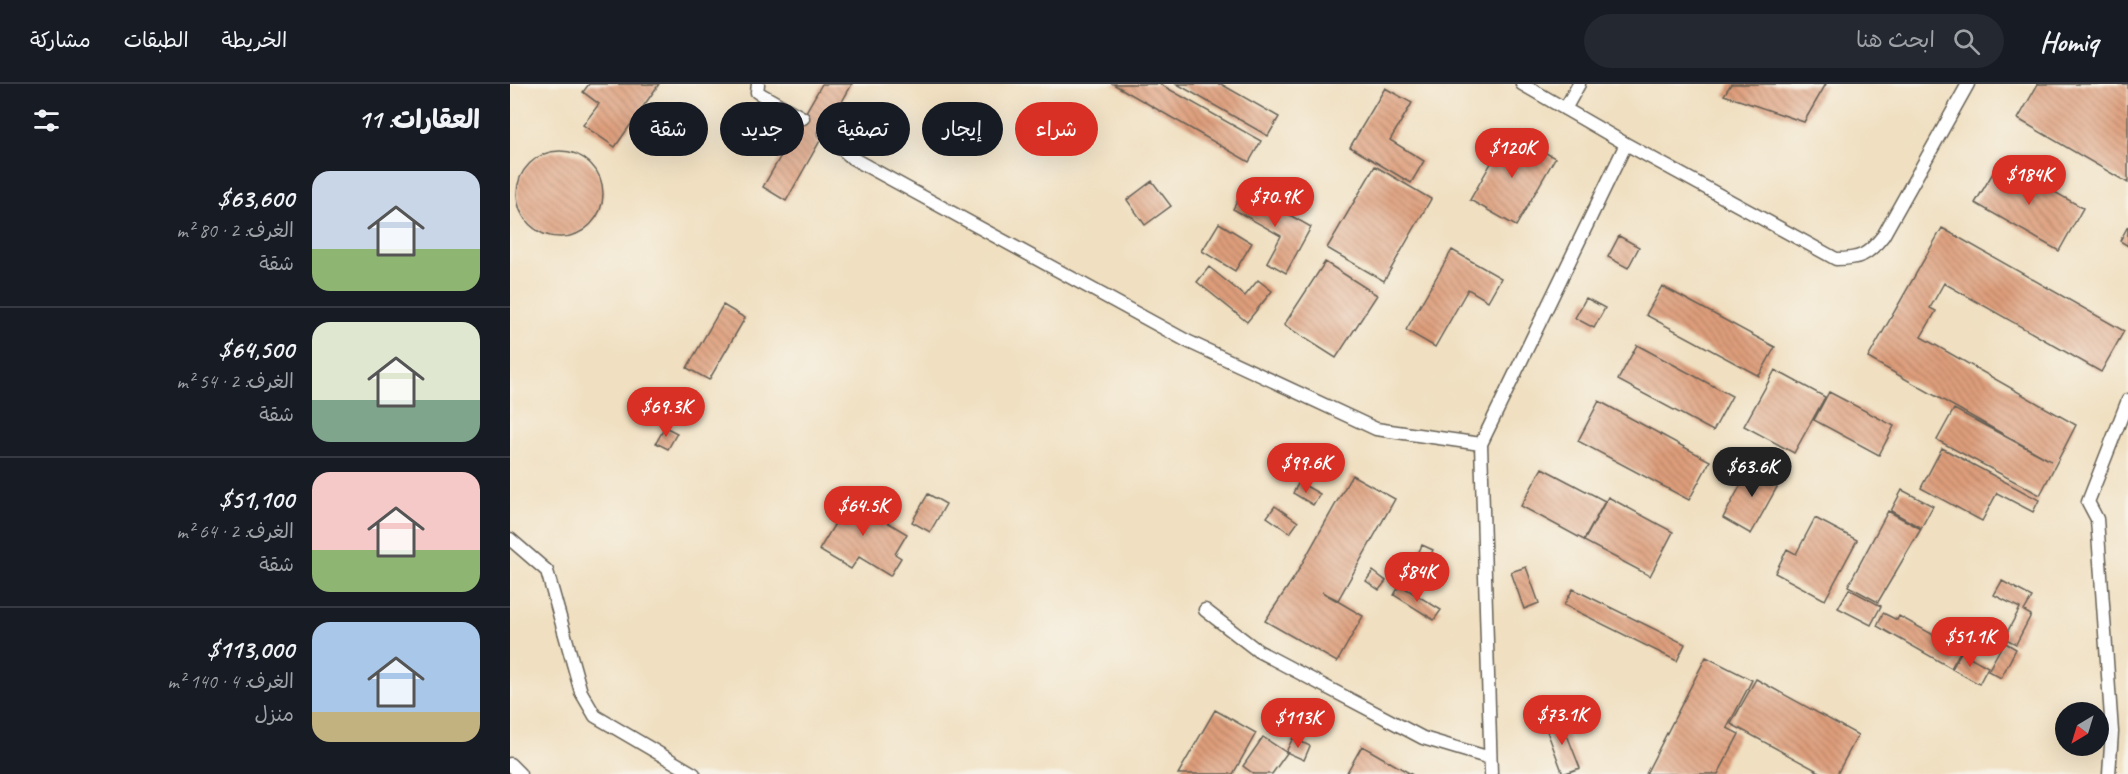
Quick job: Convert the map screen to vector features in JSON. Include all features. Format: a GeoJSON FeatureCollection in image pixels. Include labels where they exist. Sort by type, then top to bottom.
{"type":"FeatureCollection","features":[{"type":"Feature","properties":{"kind":"lane"},"geometry":{"type":"LineString","coordinates":[[758,84],[757,92],[775,102]]}},
{"type":"Feature","properties":{"kind":"lane"},"geometry":{"type":"LineString","coordinates":[[1522,84],[1836,259],[1855,259],[1872,251],[1883,236],[1968,84]]}},
{"type":"Feature","properties":{"kind":"lane"},"geometry":{"type":"LineString","coordinates":[[1565,109],[1579,84]]}},
{"type":"Feature","properties":{"kind":"lane"},"geometry":{"type":"LineString","coordinates":[[1491,774],[1480,444],[1626,144]]}},
{"type":"Feature","properties":{"kind":"lane"},"geometry":{"type":"LineString","coordinates":[[850,156],[1187,341],[1376,429],[1480,444]]}},
{"type":"Feature","properties":{"kind":"lane"},"geometry":{"type":"LineString","coordinates":[[2109,774],[2112,732],[2097,519],[2088,502],[2128,400]]}},
{"type":"Feature","properties":{"kind":"lane"},"geometry":{"type":"LineString","coordinates":[[510,539],[547,572],[581,692],[595,716],[694,774]]}},
{"type":"Feature","properties":{"kind":"lane"},"geometry":{"type":"LineString","coordinates":[[1205,610],[1258,651],[1423,738],[1490,758]]}},
{"type":"Feature","properties":{"kind":"lane"},"geometry":{"type":"LineString","coordinates":[[510,764],[520,774]]}},
{"type":"Feature","properties":{"kind":"building"},"geometry":{"type":"Polygon","coordinates":[[[589,84],[659,84],[646,102],[629,102],[629,127],[615,147],[583,125],[599,104],[583,92],[589,84]]]}},
{"type":"Feature","properties":{"kind":"building"},"geometry":{"type":"Polygon","coordinates":[[[822,84],[852,84],[842,102],[816,102],[816,148],[786,201],[763,187],[781,156],[804,156],[804,115],[822,84]]]}},
{"type":"Feature","properties":{"kind":"building"},"geometry":{"type":"Polygon","coordinates":[[[1113,84],[1160,84],[1261,141],[1249,162],[1113,84]]]}},
{"type":"Feature","properties":{"kind":"building"},"geometry":{"type":"Polygon","coordinates":[[[1177,84],[1221,84],[1279,117],[1268,136],[1177,84]]]}},
{"type":"Feature","properties":{"kind":"building"},"geometry":{"type":"Polygon","coordinates":[[[1731,84],[1826,84],[1804,122],[1724,95],[1731,84]]]}},
{"type":"Feature","properties":{"kind":"building"},"geometry":{"type":"Polygon","coordinates":[[[2038,84],[2128,84],[2128,183],[2018,119],[2038,84]]]}},
{"type":"Feature","properties":{"kind":"building"},"geometry":{"type":"Polygon","coordinates":[[[1385,88],[1412,103],[1390,140],[1424,161],[1411,183],[1350,147],[1385,88]]]}},
{"type":"Feature","properties":{"kind":"building"},"geometry":{"type":"Polygon","coordinates":[[[1509,132],[1555,158],[1516,226],[1470,200],[1509,132]]]}},
{"type":"Feature","properties":{"kind":"building"},"geometry":{"type":"Polygon","coordinates":[[[560,151],[584,158],[596,170],[603,194],[596,218],[584,230],[560,237],[536,230],[524,218],[517,194],[524,170],[536,158],[560,151]]]}},
{"type":"Feature","properties":{"kind":"building"},"geometry":{"type":"Polygon","coordinates":[[[2000,161],[2083,208],[2059,251],[1975,203],[2000,161]]]}},
{"type":"Feature","properties":{"kind":"building"},"geometry":{"type":"Polygon","coordinates":[[[1375,166],[1431,199],[1384,281],[1327,248],[1375,166]]]}},
{"type":"Feature","properties":{"kind":"building"},"geometry":{"type":"Polygon","coordinates":[[[1152,181],[1171,206],[1145,225],[1127,200],[1152,181]]]}},
{"type":"Feature","properties":{"kind":"building"},"geometry":{"type":"Polygon","coordinates":[[[1244,189],[1311,227],[1286,273],[1267,262],[1281,236],[1233,209],[1244,189]]]}},
{"type":"Feature","properties":{"kind":"building"},"geometry":{"type":"Polygon","coordinates":[[[1219,223],[1252,243],[1235,271],[1202,251],[1219,223]]]}},
{"type":"Feature","properties":{"kind":"building"},"geometry":{"type":"Polygon","coordinates":[[[2128,226],[2128,246],[2120,241],[2128,226]]]}},
{"type":"Feature","properties":{"kind":"building"},"geometry":{"type":"Polygon","coordinates":[[[1942,228],[2124,331],[2101,372],[1944,283],[1930,308],[1936,311],[1921,337],[2076,425],[2040,495],[1937,440],[1954,409],[2051,461],[1868,358],[1942,228]]]}},
{"type":"Feature","properties":{"kind":"building"},"geometry":{"type":"Polygon","coordinates":[[[1619,236],[1639,247],[1628,268],[1608,257],[1619,236]]]}},
{"type":"Feature","properties":{"kind":"building"},"geometry":{"type":"Polygon","coordinates":[[[1452,250],[1501,278],[1488,301],[1468,289],[1435,347],[1406,330],[1452,250]]]}},
{"type":"Feature","properties":{"kind":"building"},"geometry":{"type":"Polygon","coordinates":[[[1325,262],[1377,295],[1336,358],[1284,325],[1325,262]]]}},
{"type":"Feature","properties":{"kind":"building"},"geometry":{"type":"Polygon","coordinates":[[[1209,267],[1245,296],[1258,280],[1272,291],[1247,322],[1197,282],[1209,267]]]}},
{"type":"Feature","properties":{"kind":"building"},"geometry":{"type":"Polygon","coordinates":[[[1662,286],[1775,347],[1759,376],[1646,315],[1662,286]]]}},
{"type":"Feature","properties":{"kind":"building"},"geometry":{"type":"Polygon","coordinates":[[[1586,298],[1605,308],[1594,328],[1575,318],[1586,298]]]}},
{"type":"Feature","properties":{"kind":"building"},"geometry":{"type":"Polygon","coordinates":[[[723,305],[745,318],[709,380],[687,368],[723,305]]]}},
{"type":"Feature","properties":{"kind":"building"},"geometry":{"type":"Polygon","coordinates":[[[1637,345],[1732,396],[1713,431],[1618,380],[1637,345]]]}},
{"type":"Feature","properties":{"kind":"building"},"geometry":{"type":"Polygon","coordinates":[[[1775,370],[1825,397],[1794,453],[1744,426],[1775,370]]]}},
{"type":"Feature","properties":{"kind":"building"},"geometry":{"type":"Polygon","coordinates":[[[1829,392],[1894,426],[1879,455],[1814,420],[1829,392]]]}},
{"type":"Feature","properties":{"kind":"building"},"geometry":{"type":"Polygon","coordinates":[[[1599,401],[1710,461],[1689,500],[1578,441],[1599,401]]]}},
{"type":"Feature","properties":{"kind":"building"},"geometry":{"type":"Polygon","coordinates":[[[665,427],[677,433],[668,449],[656,443],[665,427]]]}},
{"type":"Feature","properties":{"kind":"building"},"geometry":{"type":"Polygon","coordinates":[[[1942,448],[2039,500],[2033,512],[1997,493],[1982,521],[1921,488],[1942,448]]]}},
{"type":"Feature","properties":{"kind":"building"},"geometry":{"type":"Polygon","coordinates":[[[1753,462],[1782,478],[1751,534],[1723,518],[1753,462]]]}},
{"type":"Feature","properties":{"kind":"building"},"geometry":{"type":"Polygon","coordinates":[[[1542,468],[1605,501],[1584,540],[1521,506],[1542,468]]]}},
{"type":"Feature","properties":{"kind":"building"},"geometry":{"type":"Polygon","coordinates":[[[1352,475],[1395,499],[1338,600],[1322,592],[1363,616],[1337,662],[1265,621],[1295,576],[1352,475]]]}},
{"type":"Feature","properties":{"kind":"building"},"geometry":{"type":"Polygon","coordinates":[[[1299,482],[1320,494],[1313,505],[1293,493],[1299,482]]]}},
{"type":"Feature","properties":{"kind":"building"},"geometry":{"type":"Polygon","coordinates":[[[1902,490],[1933,506],[1921,528],[1891,511],[1902,490]]]}},
{"type":"Feature","properties":{"kind":"building"},"geometry":{"type":"Polygon","coordinates":[[[851,491],[875,507],[872,513],[907,534],[895,554],[901,558],[890,576],[859,557],[851,569],[819,550],[839,517],[836,515],[851,491]]]}},
{"type":"Feature","properties":{"kind":"building"},"geometry":{"type":"Polygon","coordinates":[[[928,494],[946,504],[930,532],[912,522],[928,494]]]}},
{"type":"Feature","properties":{"kind":"building"},"geometry":{"type":"Polygon","coordinates":[[[1608,497],[1673,532],[1650,576],[1584,541],[1608,497]]]}},
{"type":"Feature","properties":{"kind":"building"},"geometry":{"type":"Polygon","coordinates":[[[1275,506],[1298,522],[1290,533],[1267,517],[1275,506]]]}},
{"type":"Feature","properties":{"kind":"building"},"geometry":{"type":"Polygon","coordinates":[[[1888,511],[1921,529],[1878,602],[1848,586],[1888,511]]]}},
{"type":"Feature","properties":{"kind":"building"},"geometry":{"type":"Polygon","coordinates":[[[1815,518],[1857,540],[1825,600],[1775,573],[1787,549],[1796,554],[1815,518]]]}},
{"type":"Feature","properties":{"kind":"building"},"geometry":{"type":"Polygon","coordinates":[[[1422,545],[1433,550],[1416,589],[1404,584],[1422,545]]]}},
{"type":"Feature","properties":{"kind":"building"},"geometry":{"type":"Polygon","coordinates":[[[1526,567],[1539,603],[1524,609],[1511,572],[1526,567]]]}},
{"type":"Feature","properties":{"kind":"building"},"geometry":{"type":"Polygon","coordinates":[[[1373,571],[1386,581],[1379,590],[1366,581],[1373,571]]]}},
{"type":"Feature","properties":{"kind":"building"},"geometry":{"type":"Polygon","coordinates":[[[2002,581],[2032,597],[2024,611],[2031,615],[2016,644],[2004,638],[2020,608],[1994,595],[2002,581]]]}},
{"type":"Feature","properties":{"kind":"building"},"geometry":{"type":"Polygon","coordinates":[[[1400,585],[1441,610],[1434,620],[1394,595],[1400,585]]]}},
{"type":"Feature","properties":{"kind":"building"},"geometry":{"type":"Polygon","coordinates":[[[1573,589],[1685,644],[1677,661],[1564,605],[1573,589]]]}},
{"type":"Feature","properties":{"kind":"building"},"geometry":{"type":"Polygon","coordinates":[[[1849,589],[1881,606],[1871,625],[1838,608],[1849,589]]]}},
{"type":"Feature","properties":{"kind":"building"},"geometry":{"type":"Polygon","coordinates":[[[1883,613],[1897,620],[1899,616],[1961,650],[1951,668],[1877,626],[1883,613]]]}},
{"type":"Feature","properties":{"kind":"building"},"geometry":{"type":"Polygon","coordinates":[[[2004,642],[2016,649],[2001,678],[1988,671],[2004,642]]]}},
{"type":"Feature","properties":{"kind":"building"},"geometry":{"type":"Polygon","coordinates":[[[1961,652],[1988,667],[1979,684],[1952,669],[1961,652]]]}},
{"type":"Feature","properties":{"kind":"building"},"geometry":{"type":"Polygon","coordinates":[[[1706,657],[1752,680],[1727,728],[1739,734],[1718,774],[1646,774],[1706,657]]]}},
{"type":"Feature","properties":{"kind":"building"},"geometry":{"type":"Polygon","coordinates":[[[1756,679],[1858,735],[1837,774],[1823,774],[1731,724],[1756,679]]]}},
{"type":"Feature","properties":{"kind":"building"},"geometry":{"type":"Polygon","coordinates":[[[1215,710],[1256,733],[1233,774],[1178,774],[1215,710]]]}},
{"type":"Feature","properties":{"kind":"building"},"geometry":{"type":"Polygon","coordinates":[[[1560,717],[1580,768],[1563,774],[1544,723],[1560,717]]]}},
{"type":"Feature","properties":{"kind":"building"},"geometry":{"type":"Polygon","coordinates":[[[1263,737],[1287,753],[1272,774],[1254,774],[1243,766],[1263,737]]]}},
{"type":"Feature","properties":{"kind":"building"},"geometry":{"type":"Polygon","coordinates":[[[1293,738],[1310,746],[1304,760],[1286,752],[1293,738]]]}},
{"type":"Feature","properties":{"kind":"building"},"geometry":{"type":"Polygon","coordinates":[[[1362,746],[1411,774],[1346,774],[1362,746]]]}}]}
